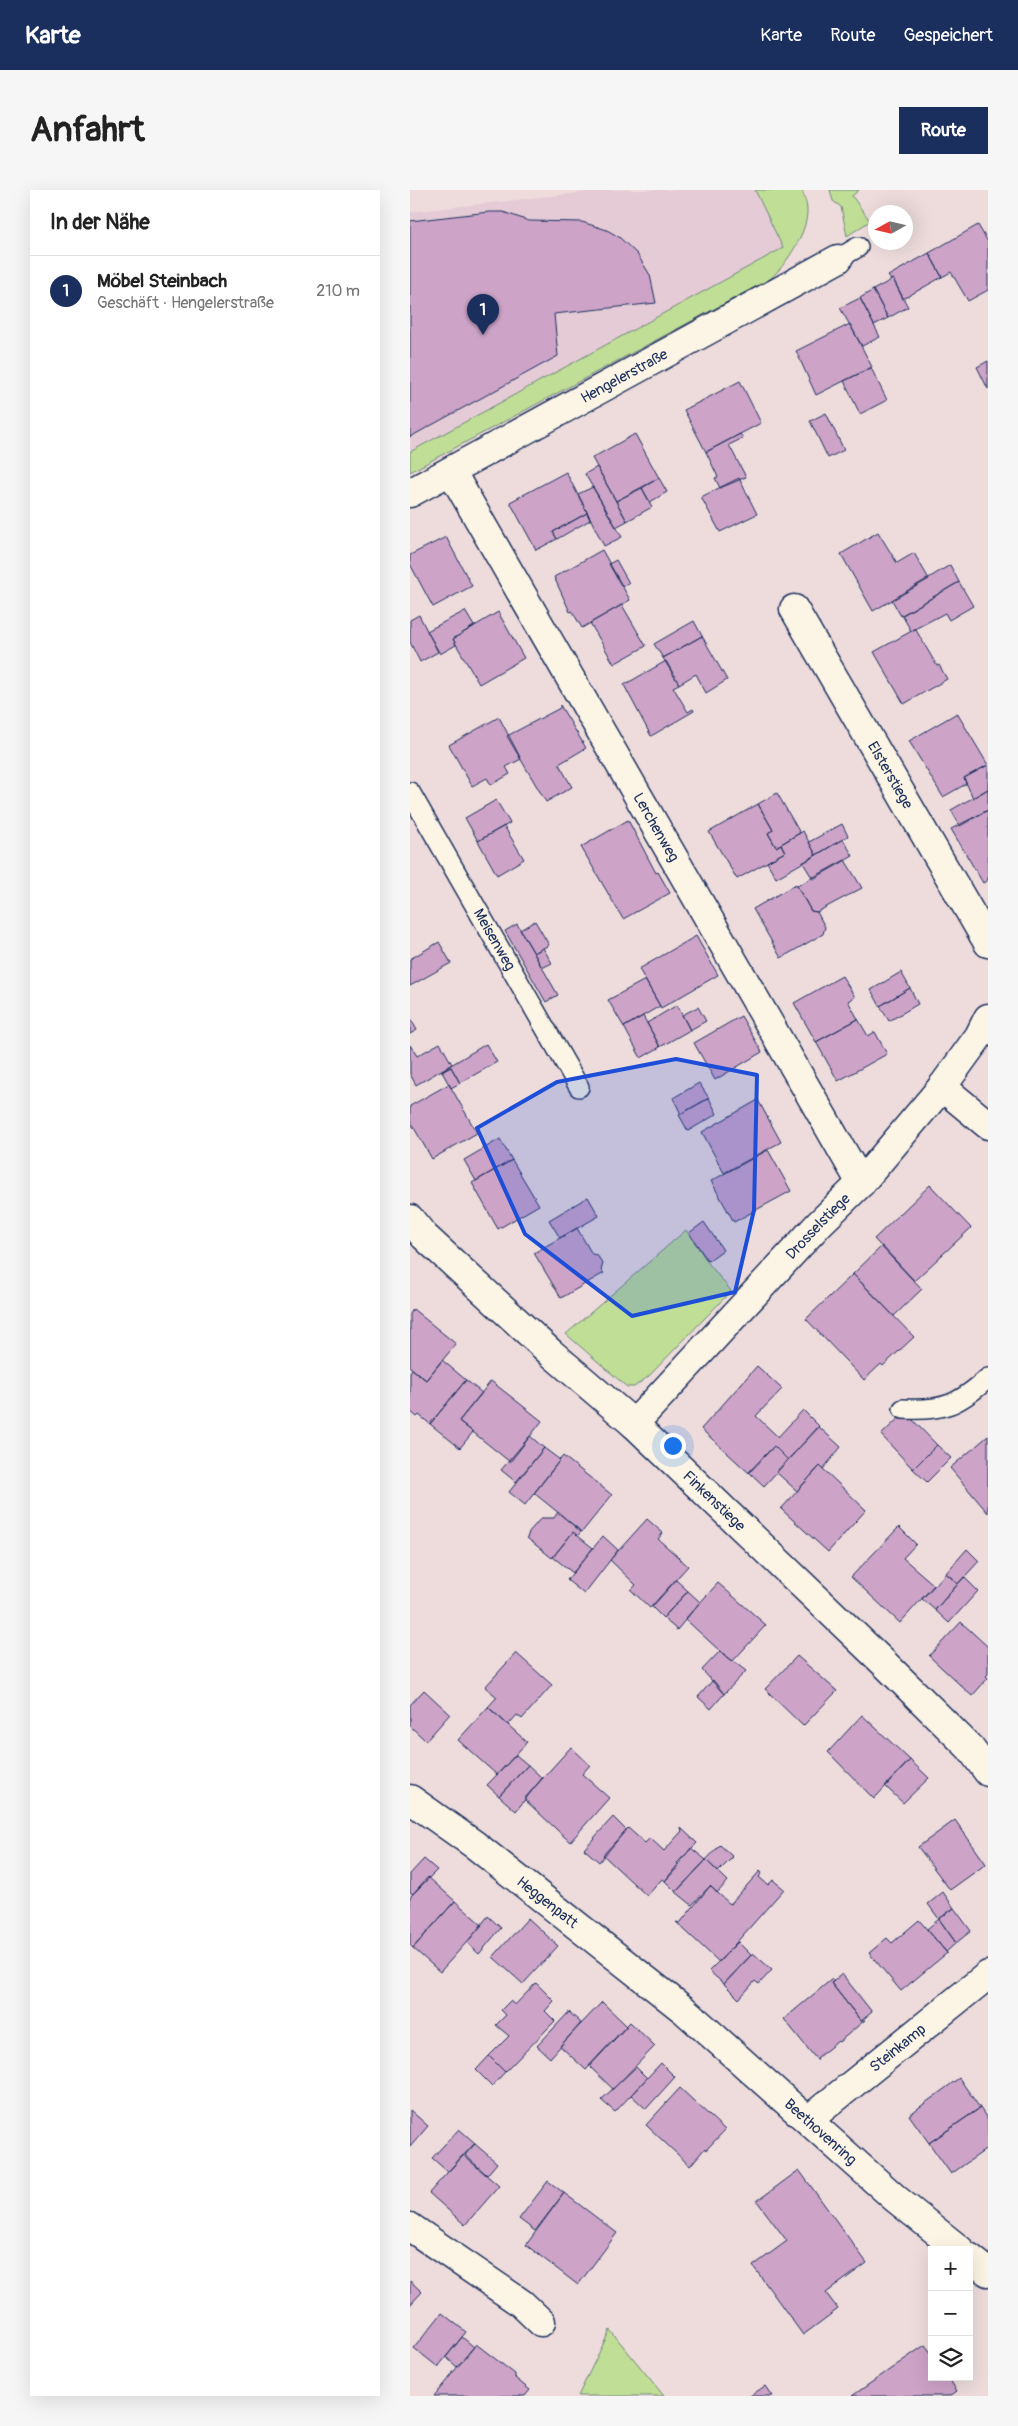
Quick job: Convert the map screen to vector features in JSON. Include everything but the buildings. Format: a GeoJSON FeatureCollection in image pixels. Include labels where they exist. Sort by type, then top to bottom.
{"type":"FeatureCollection","features":[{"type":"Feature","properties":{"kind":"street","name":"Hengelerstraße"},"geometry":{"type":"LineString","coordinates":[[410,493],[848,253]]}},
{"type":"Feature","properties":{"kind":"street","name":"Lerchenweg"},"geometry":{"type":"LineString","coordinates":[[451,471],[861,1183]]}},
{"type":"Feature","properties":{"kind":"street","name":"Elsterstiege"},"geometry":{"type":"LineString","coordinates":[[794,608],[988,942]]}},
{"type":"Feature","properties":{"kind":"street","name":"Drosselstiege"},"geometry":{"type":"LineString","coordinates":[[634,1424],[820,1224],[861,1183],[942,1086],[979,1036],[988,1018]]}},
{"type":"Feature","properties":{"kind":"street"},"geometry":{"type":"LineString","coordinates":[[942,1086],[988,1125]]}},
{"type":"Feature","properties":{"kind":"street","name":"Finkenstiege"},"geometry":{"type":"LineString","coordinates":[[410,1219],[424,1236],[550,1353],[634,1424],[914,1692],[970,1748],[988,1772]]}},
{"type":"Feature","properties":{"kind":"street","name":"Heggenpatt"},"geometry":{"type":"LineString","coordinates":[[410,1799],[475,1845],[684,2010]]}},
{"type":"Feature","properties":{"kind":"street","name":"Steinkamp"},"geometry":{"type":"LineString","coordinates":[[808,2120],[988,1975]]}},
{"type":"Feature","properties":{"kind":"street","name":"Beethovenring"},"geometry":{"type":"LineString","coordinates":[[684,2010],[896,2199],[955,2246]]}},
{"type":"Feature","properties":{"kind":"street"},"geometry":{"type":"LineString","coordinates":[[410,2227],[521,2302],[541,2322]]}},
{"type":"Feature","properties":{"kind":"street"},"geometry":{"type":"LineString","coordinates":[[973,2260],[988,2272]]}},
{"type":"Feature","properties":{"kind":"lane","name":"Meisenweg"},"geometry":{"type":"LineString","coordinates":[[410,792],[579,1086]]}},
{"type":"Feature","properties":{"kind":"lane"},"geometry":{"type":"LineString","coordinates":[[903,1409],[930,1410],[953,1404],[970,1395],[988,1378]]}},
{"type":"Feature","properties":{"kind":"highlighted area"},"geometry":{"type":"Polygon","coordinates":[[[676,1059],[757,1075],[754,1210],[735,1292],[632,1316],[525,1234],[477,1128],[557,1082],[676,1059]]]}},
{"type":"Feature","properties":{"kind":"shaded area"},"geometry":{"type":"Polygon","coordinates":[[[605,190],[755,190],[784,248],[410,452],[410,212],[605,190]]]}},
{"type":"Feature","properties":{"kind":"green space"},"geometry":{"type":"Polygon","coordinates":[[[755,190],[802,190],[807,205],[804,228],[795,248],[770,279],[410,472],[410,452],[783,248],[755,190]]]}},
{"type":"Feature","properties":{"kind":"green space"},"geometry":{"type":"Polygon","coordinates":[[[830,190],[859,190],[852,196],[868,218],[868,222],[847,236],[841,207],[833,201],[830,190]]]}},
{"type":"Feature","properties":{"kind":"green space"},"geometry":{"type":"Polygon","coordinates":[[[686,1230],[709,1264],[731,1291],[649,1376],[634,1387],[627,1387],[566,1334],[686,1230]]]}},
{"type":"Feature","properties":{"kind":"green space"},"geometry":{"type":"Polygon","coordinates":[[[610,2330],[664,2396],[578,2396],[610,2330]]]}},
{"type":"Feature","properties":{"kind":"place","name":"Möbel Steinbach"},"geometry":{"type":"Point","coordinates":[483,335]}}]}
